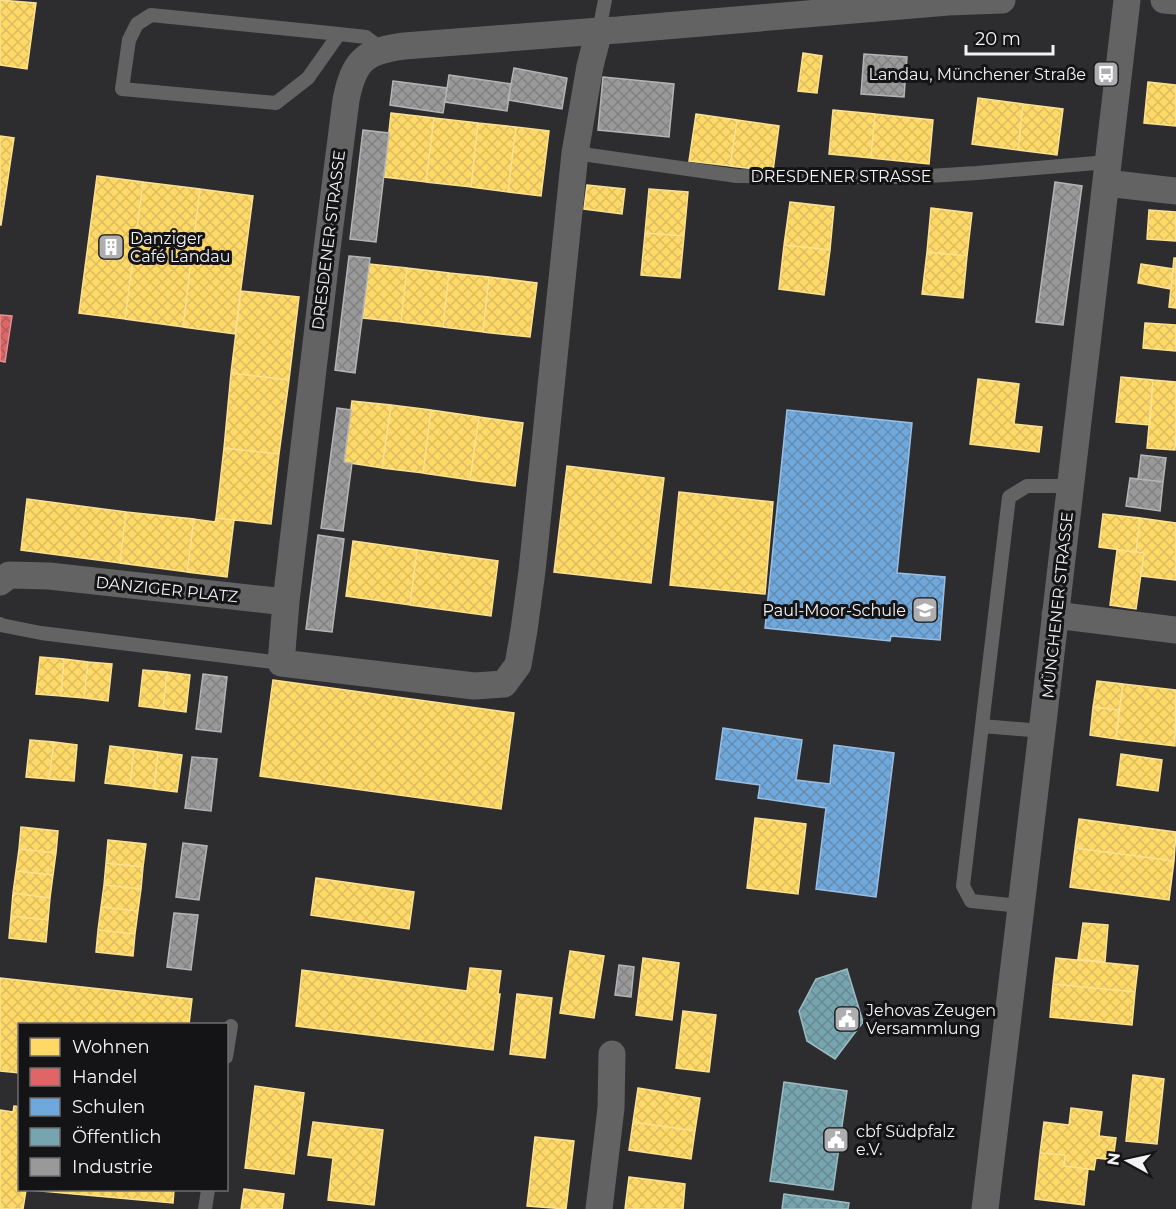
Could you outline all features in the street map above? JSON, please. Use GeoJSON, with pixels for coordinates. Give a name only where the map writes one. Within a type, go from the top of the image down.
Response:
{"type":"FeatureCollection","features":[{"type":"Feature","properties":{"kind":"street"},"geometry":{"type":"LineString","coordinates":[[382,49],[600,31],[782,8],[1002,0]]}},
{"type":"Feature","properties":{"kind":"street","name":"MÜNCHENER STRASSE"},"geometry":{"type":"LineString","coordinates":[[985,1209],[1126,0]]}},
{"type":"Feature","properties":{"kind":"street"},"geometry":{"type":"LineString","coordinates":[[1164,0],[1176,1]]}},
{"type":"Feature","properties":{"kind":"street"},"geometry":{"type":"LineString","coordinates":[[281,663],[474,686],[504,684],[518,665],[532,571],[575,153],[590,66],[600,31]]}},
{"type":"Feature","properties":{"kind":"street","name":"DRESDENER STRASSE"},"geometry":{"type":"LineString","coordinates":[[281,663],[285,602],[346,100],[354,69],[382,49]]}},
{"type":"Feature","properties":{"kind":"street"},"geometry":{"type":"LineString","coordinates":[[1107,173],[1176,191]]}},
{"type":"Feature","properties":{"kind":"street","name":"DANZIGER PLATZ"},"geometry":{"type":"LineString","coordinates":[[0,582],[9,575],[49,576],[285,602]]}},
{"type":"Feature","properties":{"kind":"street"},"geometry":{"type":"LineString","coordinates":[[1055,615],[1176,630]]}},
{"type":"Feature","properties":{"kind":"street"},"geometry":{"type":"LineString","coordinates":[[600,1209],[611,1108],[612,1054]]}},
{"type":"Feature","properties":{"kind":"lane"},"geometry":{"type":"LineString","coordinates":[[600,31],[605,0]]}},
{"type":"Feature","properties":{"kind":"lane"},"geometry":{"type":"LineString","coordinates":[[339,34],[308,78],[276,103],[122,89],[129,40],[137,24],[151,15],[339,34],[366,37],[382,49]]}},
{"type":"Feature","properties":{"kind":"lane","name":"DRESDENER STRASSE"},"geometry":{"type":"LineString","coordinates":[[575,153],[737,176],[912,177],[977,173],[1107,173]]}},
{"type":"Feature","properties":{"kind":"lane"},"geometry":{"type":"LineString","coordinates":[[1021,906],[971,901],[963,886],[1009,497],[1027,486],[1070,486]]}},
{"type":"Feature","properties":{"kind":"lane"},"geometry":{"type":"LineString","coordinates":[[0,624],[41,633],[281,663]]}},
{"type":"Feature","properties":{"kind":"lane"},"geometry":{"type":"LineString","coordinates":[[982,726],[1042,731]]}},
{"type":"Feature","properties":{"kind":"lane"},"geometry":{"type":"LineString","coordinates":[[228,1045],[231,1026]]}},
{"type":"Feature","properties":{"kind":"lane"},"geometry":{"type":"LineString","coordinates":[[205,1209],[208,1191]]}},
{"type":"Feature","properties":{"kind":"building: Wohnen"},"geometry":{"type":"Polygon","coordinates":[[[0,0],[36,3],[27,69],[0,65],[0,0]]]}},
{"type":"Feature","properties":{"kind":"building: Wohnen"},"geometry":{"type":"Polygon","coordinates":[[[803,53],[822,56],[817,93],[798,91],[803,53]]]}},
{"type":"Feature","properties":{"kind":"building: Wohnen"},"geometry":{"type":"Polygon","coordinates":[[[1148,82],[1176,85],[1176,126],[1144,123],[1148,82]]]}},
{"type":"Feature","properties":{"kind":"building: Wohnen"},"geometry":{"type":"Polygon","coordinates":[[[978,98],[1023,104],[1018,150],[972,144],[978,98]]]}},
{"type":"Feature","properties":{"kind":"building: Wohnen"},"geometry":{"type":"Polygon","coordinates":[[[1023,104],[1063,109],[1057,155],[1018,150],[1023,104]]]}},
{"type":"Feature","properties":{"kind":"building: Wohnen"},"geometry":{"type":"Polygon","coordinates":[[[833,110],[875,114],[871,158],[829,154],[833,110]]]}},
{"type":"Feature","properties":{"kind":"building: Wohnen"},"geometry":{"type":"Polygon","coordinates":[[[391,113],[434,118],[426,182],[384,177],[391,113]]]}},
{"type":"Feature","properties":{"kind":"building: Wohnen"},"geometry":{"type":"Polygon","coordinates":[[[696,114],[737,120],[730,166],[689,161],[696,114]]]}},
{"type":"Feature","properties":{"kind":"building: Wohnen"},"geometry":{"type":"Polygon","coordinates":[[[875,114],[933,120],[929,164],[871,158],[875,114]]]}},
{"type":"Feature","properties":{"kind":"building: Wohnen"},"geometry":{"type":"Polygon","coordinates":[[[434,118],[478,123],[471,187],[426,182],[434,118]]]}},
{"type":"Feature","properties":{"kind":"building: Wohnen"},"geometry":{"type":"Polygon","coordinates":[[[737,120],[779,126],[773,171],[730,166],[737,120]]]}},
{"type":"Feature","properties":{"kind":"building: Wohnen"},"geometry":{"type":"Polygon","coordinates":[[[478,123],[516,127],[508,192],[471,187],[478,123]]]}},
{"type":"Feature","properties":{"kind":"building: Wohnen"},"geometry":{"type":"Polygon","coordinates":[[[516,127],[549,131],[541,196],[508,192],[516,127]]]}},
{"type":"Feature","properties":{"kind":"building: Wohnen"},"geometry":{"type":"Polygon","coordinates":[[[0,136],[14,138],[1,225],[0,225],[0,136]]]}},
{"type":"Feature","properties":{"kind":"building: Wohnen","name":"Danziger Café Landau"},"geometry":{"type":"Polygon","coordinates":[[[97,176],[143,182],[125,319],[79,313],[97,176]]]}},
{"type":"Feature","properties":{"kind":"building: Wohnen"},"geometry":{"type":"Polygon","coordinates":[[[143,182],[200,189],[183,327],[125,319],[143,182]]]}},
{"type":"Feature","properties":{"kind":"building: Wohnen"},"geometry":{"type":"Polygon","coordinates":[[[587,185],[625,189],[622,214],[584,209],[587,185]]]}},
{"type":"Feature","properties":{"kind":"building: Wohnen"},"geometry":{"type":"Polygon","coordinates":[[[200,189],[253,196],[235,334],[183,327],[200,189]]]}},
{"type":"Feature","properties":{"kind":"building: Wohnen"},"geometry":{"type":"Polygon","coordinates":[[[649,189],[688,192],[684,236],[645,233],[649,189]]]}},
{"type":"Feature","properties":{"kind":"building: Wohnen"},"geometry":{"type":"Polygon","coordinates":[[[790,202],[834,207],[830,250],[784,245],[790,202]]]}},
{"type":"Feature","properties":{"kind":"building: Wohnen"},"geometry":{"type":"Polygon","coordinates":[[[931,208],[972,213],[967,256],[927,252],[931,208]]]}},
{"type":"Feature","properties":{"kind":"building: Wohnen"},"geometry":{"type":"Polygon","coordinates":[[[1149,210],[1176,212],[1176,241],[1147,239],[1149,210]]]}},
{"type":"Feature","properties":{"kind":"building: Wohnen"},"geometry":{"type":"Polygon","coordinates":[[[645,233],[684,236],[680,278],[641,275],[645,233]]]}},
{"type":"Feature","properties":{"kind":"building: Wohnen"},"geometry":{"type":"Polygon","coordinates":[[[784,245],[830,250],[824,295],[779,289],[784,245]]]}},
{"type":"Feature","properties":{"kind":"building: Wohnen"},"geometry":{"type":"Polygon","coordinates":[[[927,252],[967,256],[963,298],[922,294],[927,252]]]}},
{"type":"Feature","properties":{"kind":"building: Wohnen"},"geometry":{"type":"Polygon","coordinates":[[[1174,258],[1176,258],[1176,308],[1169,307],[1174,258]]]}},
{"type":"Feature","properties":{"kind":"building: Wohnen"},"geometry":{"type":"Polygon","coordinates":[[[369,264],[407,268],[401,322],[363,318],[369,264]]]}},
{"type":"Feature","properties":{"kind":"building: Wohnen"},"geometry":{"type":"Polygon","coordinates":[[[1141,264],[1173,269],[1171,289],[1138,283],[1141,264]]]}},
{"type":"Feature","properties":{"kind":"building: Wohnen"},"geometry":{"type":"Polygon","coordinates":[[[407,268],[449,273],[443,327],[401,322],[407,268]]]}},
{"type":"Feature","properties":{"kind":"building: Wohnen"},"geometry":{"type":"Polygon","coordinates":[[[449,273],[489,277],[483,332],[443,327],[449,273]]]}},
{"type":"Feature","properties":{"kind":"building: Wohnen"},"geometry":{"type":"Polygon","coordinates":[[[489,277],[537,283],[530,337],[483,332],[489,277]]]}},
{"type":"Feature","properties":{"kind":"building: Wohnen"},"geometry":{"type":"Polygon","coordinates":[[[241,291],[299,297],[289,380],[231,373],[241,291]]]}},
{"type":"Feature","properties":{"kind":"building: Wohnen"},"geometry":{"type":"Polygon","coordinates":[[[1145,323],[1176,325],[1176,351],[1143,348],[1145,323]]]}},
{"type":"Feature","properties":{"kind":"building: Wohnen"},"geometry":{"type":"Polygon","coordinates":[[[231,373],[289,380],[279,454],[224,448],[231,373]]]}},
{"type":"Feature","properties":{"kind":"building: Wohnen"},"geometry":{"type":"Polygon","coordinates":[[[1121,377],[1153,380],[1150,425],[1116,422],[1121,377]]]}},
{"type":"Feature","properties":{"kind":"building: Wohnen"},"geometry":{"type":"Polygon","coordinates":[[[978,379],[1019,384],[1014,424],[1042,427],[1039,452],[970,444],[978,379]]]}},
{"type":"Feature","properties":{"kind":"building: Wohnen"},"geometry":{"type":"Polygon","coordinates":[[[1153,380],[1176,382],[1175,450],[1147,448],[1153,380]]]}},
{"type":"Feature","properties":{"kind":"building: Wohnen"},"geometry":{"type":"Polygon","coordinates":[[[352,401],[391,405],[382,468],[344,462],[352,401]]]}},
{"type":"Feature","properties":{"kind":"building: Wohnen"},"geometry":{"type":"Polygon","coordinates":[[[391,405],[431,410],[423,473],[382,468],[391,405]]]}},
{"type":"Feature","properties":{"kind":"building: Wohnen"},"geometry":{"type":"Polygon","coordinates":[[[431,410],[479,417],[470,480],[423,473],[431,410]]]}},
{"type":"Feature","properties":{"kind":"building: Wohnen"},"geometry":{"type":"Polygon","coordinates":[[[479,417],[523,423],[515,486],[470,480],[479,417]]]}},
{"type":"Feature","properties":{"kind":"building: Wohnen"},"geometry":{"type":"Polygon","coordinates":[[[224,448],[279,454],[271,524],[216,518],[224,448]]]}},
{"type":"Feature","properties":{"kind":"building: Wohnen"},"geometry":{"type":"Polygon","coordinates":[[[567,466],[664,478],[651,583],[554,572],[567,466]]]}},
{"type":"Feature","properties":{"kind":"building: Wohnen"},"geometry":{"type":"Polygon","coordinates":[[[679,492],[773,502],[765,594],[670,585],[679,492]]]}},
{"type":"Feature","properties":{"kind":"building: Wohnen"},"geometry":{"type":"Polygon","coordinates":[[[27,499],[126,512],[120,563],[21,550],[27,499]]]}},
{"type":"Feature","properties":{"kind":"building: Wohnen"},"geometry":{"type":"Polygon","coordinates":[[[126,512],[194,519],[187,572],[120,563],[126,512]]]}},
{"type":"Feature","properties":{"kind":"building: Wohnen"},"geometry":{"type":"Polygon","coordinates":[[[1103,514],[1140,518],[1136,552],[1099,547],[1103,514]]]}},
{"type":"Feature","properties":{"kind":"building: Wohnen"},"geometry":{"type":"Polygon","coordinates":[[[216,518],[234,520],[227,577],[187,572],[194,519],[215,522],[216,518]]]}},
{"type":"Feature","properties":{"kind":"building: Wohnen"},"geometry":{"type":"Polygon","coordinates":[[[1140,518],[1176,523],[1176,580],[1141,576],[1144,553],[1136,552],[1140,518]]]}},
{"type":"Feature","properties":{"kind":"building: Wohnen"},"geometry":{"type":"Polygon","coordinates":[[[353,541],[417,550],[410,605],[346,596],[353,541]]]}},
{"type":"Feature","properties":{"kind":"building: Wohnen"},"geometry":{"type":"Polygon","coordinates":[[[417,550],[498,561],[491,616],[410,605],[417,550]]]}},
{"type":"Feature","properties":{"kind":"building: Wohnen"},"geometry":{"type":"Polygon","coordinates":[[[1117,550],[1144,553],[1136,609],[1110,605],[1117,550]]]}},
{"type":"Feature","properties":{"kind":"building: Wohnen"},"geometry":{"type":"Polygon","coordinates":[[[40,657],[64,659],[61,696],[36,694],[40,657]]]}},
{"type":"Feature","properties":{"kind":"building: Wohnen"},"geometry":{"type":"Polygon","coordinates":[[[64,659],[88,662],[84,698],[61,696],[64,659]]]}},
{"type":"Feature","properties":{"kind":"building: Wohnen"},"geometry":{"type":"Polygon","coordinates":[[[88,662],[112,664],[108,701],[84,698],[88,662]]]}},
{"type":"Feature","properties":{"kind":"building: Wohnen"},"geometry":{"type":"Polygon","coordinates":[[[143,670],[167,672],[163,709],[139,706],[143,670]]]}},
{"type":"Feature","properties":{"kind":"building: Wohnen"},"geometry":{"type":"Polygon","coordinates":[[[167,672],[190,675],[186,712],[163,709],[167,672]]]}},
{"type":"Feature","properties":{"kind":"building: Wohnen"},"geometry":{"type":"Polygon","coordinates":[[[273,680],[514,713],[501,809],[260,776],[273,680]]]}},
{"type":"Feature","properties":{"kind":"building: Wohnen"},"geometry":{"type":"Polygon","coordinates":[[[1097,681],[1123,684],[1119,710],[1093,707],[1097,681]]]}},
{"type":"Feature","properties":{"kind":"building: Wohnen"},"geometry":{"type":"Polygon","coordinates":[[[1123,684],[1176,690],[1175,746],[1116,739],[1123,684]]]}},
{"type":"Feature","properties":{"kind":"building: Wohnen"},"geometry":{"type":"Polygon","coordinates":[[[1093,707],[1119,710],[1116,739],[1090,735],[1093,707]]]}},
{"type":"Feature","properties":{"kind":"building: Wohnen"},"geometry":{"type":"Polygon","coordinates":[[[30,740],[54,742],[49,779],[26,777],[30,740]]]}},
{"type":"Feature","properties":{"kind":"building: Wohnen"},"geometry":{"type":"Polygon","coordinates":[[[54,742],[77,745],[74,781],[49,779],[54,742]]]}},
{"type":"Feature","properties":{"kind":"building: Wohnen"},"geometry":{"type":"Polygon","coordinates":[[[110,746],[134,749],[130,786],[105,783],[110,746]]]}},
{"type":"Feature","properties":{"kind":"building: Wohnen"},"geometry":{"type":"Polygon","coordinates":[[[134,749],[158,752],[154,789],[130,786],[134,749]]]}},
{"type":"Feature","properties":{"kind":"building: Wohnen"},"geometry":{"type":"Polygon","coordinates":[[[158,752],[182,755],[177,792],[154,789],[158,752]]]}},
{"type":"Feature","properties":{"kind":"building: Wohnen"},"geometry":{"type":"Polygon","coordinates":[[[1121,754],[1162,760],[1158,791],[1117,785],[1121,754]]]}},
{"type":"Feature","properties":{"kind":"building: Wohnen"},"geometry":{"type":"Polygon","coordinates":[[[755,818],[806,824],[798,894],[747,888],[755,818]]]}},
{"type":"Feature","properties":{"kind":"building: Wohnen"},"geometry":{"type":"Polygon","coordinates":[[[1079,819],[1176,832],[1174,861],[1075,848],[1079,819]]]}},
{"type":"Feature","properties":{"kind":"building: Wohnen"},"geometry":{"type":"Polygon","coordinates":[[[21,827],[58,831],[56,853],[19,849],[21,827]]]}},
{"type":"Feature","properties":{"kind":"building: Wohnen"},"geometry":{"type":"Polygon","coordinates":[[[108,840],[146,844],[143,867],[106,863],[108,840]]]}},
{"type":"Feature","properties":{"kind":"building: Wohnen"},"geometry":{"type":"Polygon","coordinates":[[[1075,848],[1174,861],[1169,900],[1070,887],[1075,848]]]}},
{"type":"Feature","properties":{"kind":"building: Wohnen"},"geometry":{"type":"Polygon","coordinates":[[[19,849],[56,853],[53,875],[16,871],[19,849]]]}},
{"type":"Feature","properties":{"kind":"building: Wohnen"},"geometry":{"type":"Polygon","coordinates":[[[106,863],[143,867],[141,889],[104,885],[106,863]]]}},
{"type":"Feature","properties":{"kind":"building: Wohnen"},"geometry":{"type":"Polygon","coordinates":[[[16,871],[53,875],[50,898],[13,893],[16,871]]]}},
{"type":"Feature","properties":{"kind":"building: Wohnen"},"geometry":{"type":"Polygon","coordinates":[[[316,878],[414,892],[409,929],[311,915],[316,878]]]}},
{"type":"Feature","properties":{"kind":"building: Wohnen"},"geometry":{"type":"Polygon","coordinates":[[[104,885],[141,889],[138,911],[101,907],[104,885]]]}},
{"type":"Feature","properties":{"kind":"building: Wohnen"},"geometry":{"type":"Polygon","coordinates":[[[13,893],[50,898],[48,920],[11,916],[13,893]]]}},
{"type":"Feature","properties":{"kind":"building: Wohnen"},"geometry":{"type":"Polygon","coordinates":[[[101,907],[138,911],[135,934],[98,930],[101,907]]]}},
{"type":"Feature","properties":{"kind":"building: Wohnen"},"geometry":{"type":"Polygon","coordinates":[[[11,916],[48,920],[46,942],[9,938],[11,916]]]}},
{"type":"Feature","properties":{"kind":"building: Wohnen"},"geometry":{"type":"Polygon","coordinates":[[[1083,923],[1108,925],[1105,962],[1078,959],[1083,923]]]}},
{"type":"Feature","properties":{"kind":"building: Wohnen"},"geometry":{"type":"Polygon","coordinates":[[[98,930],[135,934],[133,956],[96,952],[98,930]]]}},
{"type":"Feature","properties":{"kind":"building: Wohnen"},"geometry":{"type":"Polygon","coordinates":[[[570,951],[604,956],[594,1018],[560,1013],[570,951]]]}},
{"type":"Feature","properties":{"kind":"building: Wohnen"},"geometry":{"type":"Polygon","coordinates":[[[643,958],[679,963],[672,1020],[636,1015],[643,958]]]}},
{"type":"Feature","properties":{"kind":"building: Wohnen"},"geometry":{"type":"Polygon","coordinates":[[[1056,958],[1138,966],[1135,992],[1053,984],[1056,958]]]}},
{"type":"Feature","properties":{"kind":"building: Wohnen"},"geometry":{"type":"Polygon","coordinates":[[[470,968],[501,971],[493,1050],[296,1026],[302,970],[467,991],[470,968]]]}},
{"type":"Feature","properties":{"kind":"building: Wohnen"},"geometry":{"type":"Polygon","coordinates":[[[0,978],[192,999],[189,1023],[18,1023],[18,1073],[0,1071],[0,978]]]}},
{"type":"Feature","properties":{"kind":"building: Wohnen"},"geometry":{"type":"Polygon","coordinates":[[[1053,984],[1135,992],[1132,1025],[1050,1017],[1053,984]]]}},
{"type":"Feature","properties":{"kind":"building: Wohnen"},"geometry":{"type":"Polygon","coordinates":[[[517,994],[552,998],[545,1058],[510,1054],[517,994]]]}},
{"type":"Feature","properties":{"kind":"building: Wohnen"},"geometry":{"type":"Polygon","coordinates":[[[683,1011],[716,1015],[709,1072],[676,1068],[683,1011]]]}},
{"type":"Feature","properties":{"kind":"building: Wohnen"},"geometry":{"type":"Polygon","coordinates":[[[1133,1075],[1164,1079],[1157,1144],[1126,1141],[1133,1075]]]}},
{"type":"Feature","properties":{"kind":"building: Wohnen"},"geometry":{"type":"Polygon","coordinates":[[[255,1086],[304,1093],[294,1174],[245,1168],[255,1086]]]}},
{"type":"Feature","properties":{"kind":"building: Wohnen"},"geometry":{"type":"Polygon","coordinates":[[[638,1088],[700,1098],[695,1131],[633,1122],[638,1088]]]}},
{"type":"Feature","properties":{"kind":"building: Wohnen"},"geometry":{"type":"Polygon","coordinates":[[[14,1106],[18,1107],[18,1191],[26,1191],[23,1209],[0,1209],[0,1110],[13,1112],[14,1106]]]}},
{"type":"Feature","properties":{"kind":"building: Wohnen"},"geometry":{"type":"Polygon","coordinates":[[[1071,1108],[1102,1112],[1099,1136],[1116,1138],[1113,1160],[1096,1158],[1094,1170],[1064,1166],[1065,1155],[1040,1153],[1044,1122],[1069,1125],[1071,1108]]]}},
{"type":"Feature","properties":{"kind":"building: Wohnen"},"geometry":{"type":"Polygon","coordinates":[[[313,1122],[383,1130],[374,1205],[328,1200],[333,1158],[308,1155],[313,1122]]]}},
{"type":"Feature","properties":{"kind":"building: Wohnen"},"geometry":{"type":"Polygon","coordinates":[[[633,1122],[695,1131],[691,1159],[629,1150],[633,1122]]]}},
{"type":"Feature","properties":{"kind":"building: Wohnen"},"geometry":{"type":"Polygon","coordinates":[[[535,1137],[574,1141],[566,1209],[527,1206],[535,1137]]]}},
{"type":"Feature","properties":{"kind":"building: Wohnen"},"geometry":{"type":"Polygon","coordinates":[[[1040,1153],[1065,1155],[1064,1166],[1088,1169],[1084,1205],[1035,1199],[1040,1153]]]}},
{"type":"Feature","properties":{"kind":"building: Wohnen"},"geometry":{"type":"Polygon","coordinates":[[[629,1177],[685,1184],[683,1209],[625,1209],[629,1177]]]}},
{"type":"Feature","properties":{"kind":"building: Wohnen"},"geometry":{"type":"Polygon","coordinates":[[[244,1189],[284,1194],[282,1209],[241,1209],[244,1189]]]}},
{"type":"Feature","properties":{"kind":"building: Wohnen"},"geometry":{"type":"Polygon","coordinates":[[[41,1191],[174,1191],[173,1203],[41,1191]]]}},
{"type":"Feature","properties":{"kind":"building: Handel"},"geometry":{"type":"Polygon","coordinates":[[[0,315],[12,316],[5,362],[0,361],[0,315]]]}},
{"type":"Feature","properties":{"kind":"building: Schulen"},"geometry":{"type":"Polygon","coordinates":[[[787,410],[912,423],[897,573],[945,577],[940,640],[891,636],[890,641],[765,628],[787,410]]]}},
{"type":"Feature","properties":{"kind":"building: Schulen"},"geometry":{"type":"Polygon","coordinates":[[[723,728],[802,740],[796,780],[830,784],[834,745],[894,753],[876,897],[816,889],[826,808],[758,798],[760,785],[716,779],[723,728]]]}},
{"type":"Feature","properties":{"kind":"building: Öffentlich"},"geometry":{"type":"Polygon","coordinates":[[[847,969],[863,1022],[835,1059],[807,1041],[799,1011],[816,979],[847,969]]]}},
{"type":"Feature","properties":{"kind":"building: Öffentlich"},"geometry":{"type":"Polygon","coordinates":[[[784,1082],[847,1091],[833,1190],[770,1181],[784,1082]]]}},
{"type":"Feature","properties":{"kind":"building: Öffentlich"},"geometry":{"type":"Polygon","coordinates":[[[784,1194],[849,1203],[848,1209],[782,1209],[784,1194]]]}},
{"type":"Feature","properties":{"kind":"building: Industrie"},"geometry":{"type":"Polygon","coordinates":[[[864,54],[907,57],[904,97],[861,94],[864,54]]]}},
{"type":"Feature","properties":{"kind":"building: Industrie"},"geometry":{"type":"Polygon","coordinates":[[[514,68],[567,78],[562,109],[508,100],[514,68]]]}},
{"type":"Feature","properties":{"kind":"building: Industrie"},"geometry":{"type":"Polygon","coordinates":[[[449,75],[511,84],[507,111],[445,102],[449,75]]]}},
{"type":"Feature","properties":{"kind":"building: Industrie"},"geometry":{"type":"Polygon","coordinates":[[[603,77],[674,84],[669,137],[598,130],[603,77]]]}},
{"type":"Feature","properties":{"kind":"building: Industrie"},"geometry":{"type":"Polygon","coordinates":[[[393,81],[447,88],[443,113],[390,105],[393,81]]]}},
{"type":"Feature","properties":{"kind":"building: Industrie"},"geometry":{"type":"Polygon","coordinates":[[[363,130],[389,133],[376,242],[350,239],[363,130]]]}},
{"type":"Feature","properties":{"kind":"building: Industrie"},"geometry":{"type":"Polygon","coordinates":[[[1055,182],[1082,186],[1063,325],[1036,322],[1055,182]]]}},
{"type":"Feature","properties":{"kind":"building: Industrie"},"geometry":{"type":"Polygon","coordinates":[[[349,256],[370,258],[355,373],[335,370],[349,256]]]}},
{"type":"Feature","properties":{"kind":"building: Industrie"},"geometry":{"type":"Polygon","coordinates":[[[337,408],[351,410],[344,462],[352,463],[343,531],[321,528],[337,408]]]}},
{"type":"Feature","properties":{"kind":"building: Industrie"},"geometry":{"type":"Polygon","coordinates":[[[1141,455],[1166,458],[1163,482],[1138,479],[1141,455]]]}},
{"type":"Feature","properties":{"kind":"building: Industrie"},"geometry":{"type":"Polygon","coordinates":[[[1130,478],[1163,482],[1160,511],[1126,506],[1130,478]]]}},
{"type":"Feature","properties":{"kind":"building: Industrie"},"geometry":{"type":"Polygon","coordinates":[[[318,535],[344,539],[332,632],[306,629],[318,535]]]}},
{"type":"Feature","properties":{"kind":"building: Industrie"},"geometry":{"type":"Polygon","coordinates":[[[203,674],[227,677],[221,732],[196,729],[203,674]]]}},
{"type":"Feature","properties":{"kind":"building: Industrie"},"geometry":{"type":"Polygon","coordinates":[[[192,757],[217,759],[211,811],[185,808],[192,757]]]}},
{"type":"Feature","properties":{"kind":"building: Industrie"},"geometry":{"type":"Polygon","coordinates":[[[183,843],[207,846],[199,900],[176,897],[183,843]]]}},
{"type":"Feature","properties":{"kind":"building: Industrie"},"geometry":{"type":"Polygon","coordinates":[[[174,913],[198,915],[191,970],[167,967],[174,913]]]}},
{"type":"Feature","properties":{"kind":"building: Industrie"},"geometry":{"type":"Polygon","coordinates":[[[619,965],[634,967],[631,997],[615,995],[619,965]]]}},
{"type":"Feature","properties":{"kind":"place","name":"Landau, Münchener Straße"},"geometry":{"type":"Point","coordinates":[1106,74]}},
{"type":"Feature","properties":{"kind":"place","name":"Danziger Café Landau"},"geometry":{"type":"Point","coordinates":[111,247]}},
{"type":"Feature","properties":{"kind":"place","name":"Paul-Moor-Schule"},"geometry":{"type":"Point","coordinates":[925,610]}},
{"type":"Feature","properties":{"kind":"place","name":"Jehovas Zeugen Versammlung"},"geometry":{"type":"Point","coordinates":[847,1019]}},
{"type":"Feature","properties":{"kind":"place","name":"cbf Südpfalz e.V."},"geometry":{"type":"Point","coordinates":[836,1140]}}]}
